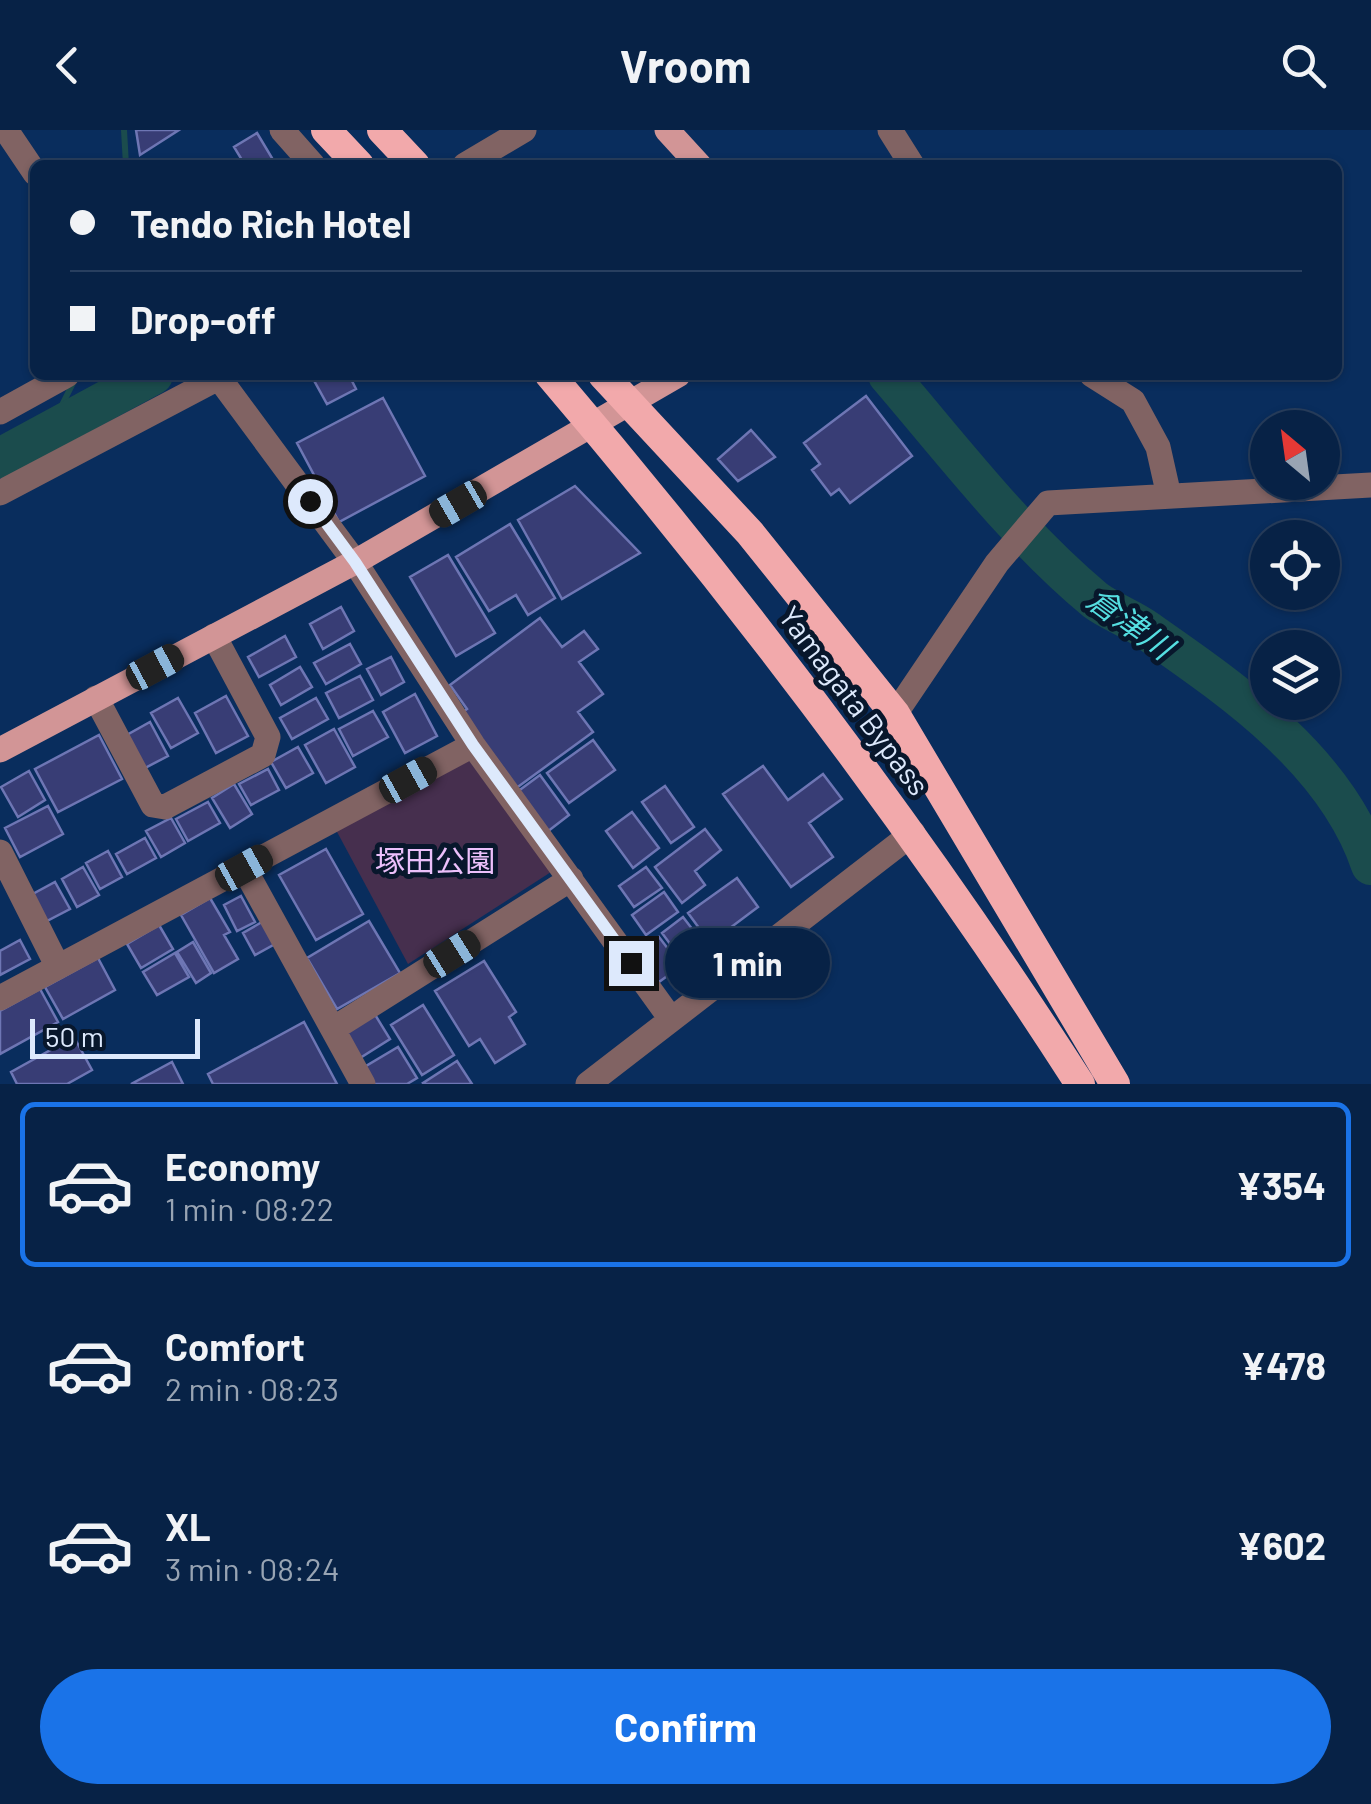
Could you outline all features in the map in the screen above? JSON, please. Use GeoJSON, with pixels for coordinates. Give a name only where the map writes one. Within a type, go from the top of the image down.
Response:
{"type":"FeatureCollection","features":[{"type":"Feature","properties":{"kind":"highway"},"geometry":{"type":"LineString","coordinates":[[326,130],[355,160]]}},
{"type":"Feature","properties":{"kind":"highway"},"geometry":{"type":"LineString","coordinates":[[382,130],[410,160]]}},
{"type":"Feature","properties":{"kind":"highway","name":"Yamagata Bypass"},"geometry":{"type":"LineString","coordinates":[[554,380],[816,702],[912,833],[1080,1084]]}},
{"type":"Feature","properties":{"kind":"highway","name":"Yamagata Bypass"},"geometry":{"type":"LineString","coordinates":[[608,380],[750,532],[896,714],[1115,1084]]}},
{"type":"Feature","properties":{"kind":"main road"},"geometry":{"type":"LineString","coordinates":[[667,130],[694,160]]}},
{"type":"Feature","properties":{"kind":"main road"},"geometry":{"type":"LineString","coordinates":[[0,750],[355,562],[595,427],[670,380]]}},
{"type":"Feature","properties":{"kind":"street"},"geometry":{"type":"LineString","coordinates":[[6,130],[30,165]]}},
{"type":"Feature","properties":{"kind":"street"},"geometry":{"type":"LineString","coordinates":[[282,130],[309,160]]}},
{"type":"Feature","properties":{"kind":"street"},"geometry":{"type":"LineString","coordinates":[[474,160],[524,130]]}},
{"type":"Feature","properties":{"kind":"street"},"geometry":{"type":"LineString","coordinates":[[890,130],[909,160]]}},
{"type":"Feature","properties":{"kind":"street"},"geometry":{"type":"LineString","coordinates":[[1,408],[57,380]]}},
{"type":"Feature","properties":{"kind":"street"},"geometry":{"type":"LineString","coordinates":[[0,494],[214,380]]}},
{"type":"Feature","properties":{"kind":"street"},"geometry":{"type":"LineString","coordinates":[[225,380],[355,562],[473,745],[671,1019]]}},
{"type":"Feature","properties":{"kind":"street"},"geometry":{"type":"LineString","coordinates":[[1100,380],[1133,401],[1158,448],[1169,496]]}},
{"type":"Feature","properties":{"kind":"street"},"geometry":{"type":"LineString","coordinates":[[896,714],[997,563],[1048,503],[1371,485]]}},
{"type":"Feature","properties":{"kind":"street"},"geometry":{"type":"LineString","coordinates":[[96,698],[153,804],[165,806],[263,755],[268,737],[214,636]]}},
{"type":"Feature","properties":{"kind":"street"},"geometry":{"type":"LineString","coordinates":[[0,998],[473,745]]}},
{"type":"Feature","properties":{"kind":"street"},"geometry":{"type":"LineString","coordinates":[[588,1084],[912,833]]}},
{"type":"Feature","properties":{"kind":"street"},"geometry":{"type":"LineString","coordinates":[[0,852],[58,967]]}},
{"type":"Feature","properties":{"kind":"street"},"geometry":{"type":"LineString","coordinates":[[244,868],[364,1084]]}},
{"type":"Feature","properties":{"kind":"street"},"geometry":{"type":"LineString","coordinates":[[334,1029],[571,879]]}},
{"type":"Feature","properties":{"kind":"green space","name":"塚田公園"},"geometry":{"type":"Polygon","coordinates":[[[468,759],[551,872],[408,964],[336,830],[468,759]]]}},
{"type":"Feature","properties":{"kind":"building"},"geometry":{"type":"Polygon","coordinates":[[[136,130],[179,130],[140,155],[136,130]]]}},
{"type":"Feature","properties":{"kind":"building"},"geometry":{"type":"Polygon","coordinates":[[[257,133],[273,160],[242,160],[234,147],[257,133]]]}},
{"type":"Feature","properties":{"kind":"building"},"geometry":{"type":"Polygon","coordinates":[[[314,380],[352,380],[356,389],[327,404],[314,380]]]}},
{"type":"Feature","properties":{"kind":"building"},"geometry":{"type":"Polygon","coordinates":[[[866,396],[912,456],[850,503],[839,489],[831,495],[812,470],[820,464],[804,443],[866,396]]]}},
{"type":"Feature","properties":{"kind":"building"},"geometry":{"type":"Polygon","coordinates":[[[383,398],[425,476],[339,522],[297,443],[383,398]]]}},
{"type":"Feature","properties":{"kind":"building"},"geometry":{"type":"Polygon","coordinates":[[[751,430],[775,457],[738,481],[718,459],[751,430]]]}},
{"type":"Feature","properties":{"kind":"building"},"geometry":{"type":"Polygon","coordinates":[[[575,486],[640,553],[562,599],[518,520],[575,486]]]}},
{"type":"Feature","properties":{"kind":"building"},"geometry":{"type":"Polygon","coordinates":[[[510,524],[555,598],[528,615],[516,595],[489,611],[456,557],[510,524]]]}},
{"type":"Feature","properties":{"kind":"building"},"geometry":{"type":"Polygon","coordinates":[[[448,555],[495,633],[456,656],[410,577],[448,555]]]}},
{"type":"Feature","properties":{"kind":"building"},"geometry":{"type":"Polygon","coordinates":[[[341,607],[354,631],[323,649],[310,624],[341,607]]]}},
{"type":"Feature","properties":{"kind":"building"},"geometry":{"type":"Polygon","coordinates":[[[540,618],[562,647],[584,631],[598,649],[579,662],[603,694],[578,712],[593,732],[515,789],[460,714],[467,709],[450,685],[540,618]]]}},
{"type":"Feature","properties":{"kind":"building"},"geometry":{"type":"Polygon","coordinates":[[[285,636],[296,657],[259,677],[248,657],[285,636]]]}},
{"type":"Feature","properties":{"kind":"building"},"geometry":{"type":"Polygon","coordinates":[[[350,644],[361,664],[326,684],[314,663],[350,644]]]}},
{"type":"Feature","properties":{"kind":"building"},"geometry":{"type":"Polygon","coordinates":[[[391,657],[404,682],[381,695],[367,669],[391,657]]]}},
{"type":"Feature","properties":{"kind":"building"},"geometry":{"type":"Polygon","coordinates":[[[300,667],[312,687],[281,705],[270,685],[300,667]]]}},
{"type":"Feature","properties":{"kind":"building"},"geometry":{"type":"Polygon","coordinates":[[[360,676],[373,700],[339,718],[326,693],[360,676]]]}},
{"type":"Feature","properties":{"kind":"building"},"geometry":{"type":"Polygon","coordinates":[[[415,694],[437,736],[405,753],[383,712],[415,694]]]}},
{"type":"Feature","properties":{"kind":"building"},"geometry":{"type":"Polygon","coordinates":[[[226,696],[248,736],[216,753],[195,713],[226,696]]]}},
{"type":"Feature","properties":{"kind":"building"},"geometry":{"type":"Polygon","coordinates":[[[178,698],[198,733],[171,748],[151,713],[178,698]]]}},
{"type":"Feature","properties":{"kind":"building"},"geometry":{"type":"Polygon","coordinates":[[[316,698],[328,719],[292,739],[280,718],[316,698]]]}},
{"type":"Feature","properties":{"kind":"building"},"geometry":{"type":"Polygon","coordinates":[[[373,711],[388,737],[353,756],[339,729],[373,711]]]}},
{"type":"Feature","properties":{"kind":"building"},"geometry":{"type":"Polygon","coordinates":[[[150,722],[168,756],[143,769],[125,736],[150,722]]]}},
{"type":"Feature","properties":{"kind":"building"},"geometry":{"type":"Polygon","coordinates":[[[334,729],[355,767],[326,783],[305,745],[334,729]]]}},
{"type":"Feature","properties":{"kind":"building"},"geometry":{"type":"Polygon","coordinates":[[[99,735],[122,779],[58,812],[35,769],[99,735]]]}},
{"type":"Feature","properties":{"kind":"building"},"geometry":{"type":"Polygon","coordinates":[[[593,740],[615,770],[569,803],[547,773],[593,740]]]}},
{"type":"Feature","properties":{"kind":"building"},"geometry":{"type":"Polygon","coordinates":[[[298,747],[313,773],[286,788],[271,762],[298,747]]]}},
{"type":"Feature","properties":{"kind":"building"},"geometry":{"type":"Polygon","coordinates":[[[763,766],[788,800],[823,774],[842,799],[809,823],[833,857],[791,887],[723,794],[763,766]]]}},
{"type":"Feature","properties":{"kind":"building"},"geometry":{"type":"Polygon","coordinates":[[[268,769],[279,790],[251,805],[239,784],[268,769]]]}},
{"type":"Feature","properties":{"kind":"building"},"geometry":{"type":"Polygon","coordinates":[[[29,771],[45,800],[18,817],[1,787],[29,771]]]}},
{"type":"Feature","properties":{"kind":"building"},"geometry":{"type":"Polygon","coordinates":[[[540,775],[569,815],[547,832],[517,792],[540,775]]]}},
{"type":"Feature","properties":{"kind":"building"},"geometry":{"type":"Polygon","coordinates":[[[234,784],[252,814],[230,828],[212,798],[234,784]]]}},
{"type":"Feature","properties":{"kind":"building"},"geometry":{"type":"Polygon","coordinates":[[[665,786],[694,827],[671,843],[642,802],[665,786]]]}},
{"type":"Feature","properties":{"kind":"building"},"geometry":{"type":"Polygon","coordinates":[[[208,802],[220,823],[188,841],[176,819],[208,802]]]}},
{"type":"Feature","properties":{"kind":"building"},"geometry":{"type":"Polygon","coordinates":[[[48,806],[63,834],[20,857],[5,828],[48,806]]]}},
{"type":"Feature","properties":{"kind":"building"},"geometry":{"type":"Polygon","coordinates":[[[632,812],[659,848],[633,868],[606,831],[632,812]]]}},
{"type":"Feature","properties":{"kind":"building"},"geometry":{"type":"Polygon","coordinates":[[[171,818],[185,843],[161,857],[146,831],[171,818]]]}},
{"type":"Feature","properties":{"kind":"building"},"geometry":{"type":"Polygon","coordinates":[[[705,829],[721,850],[695,871],[705,885],[682,903],[655,867],[705,829]]]}},
{"type":"Feature","properties":{"kind":"building"},"geometry":{"type":"Polygon","coordinates":[[[145,838],[156,858],[127,874],[116,854],[145,838]]]}},
{"type":"Feature","properties":{"kind":"building"},"geometry":{"type":"Polygon","coordinates":[[[326,849],[363,914],[316,940],[279,875],[326,849]]]}},
{"type":"Feature","properties":{"kind":"building"},"geometry":{"type":"Polygon","coordinates":[[[108,851],[122,877],[100,889],[86,863],[108,851]]]}},
{"type":"Feature","properties":{"kind":"building"},"geometry":{"type":"Polygon","coordinates":[[[83,867],[99,895],[77,907],[62,879],[83,867]]]}},
{"type":"Feature","properties":{"kind":"building"},"geometry":{"type":"Polygon","coordinates":[[[646,867],[662,888],[634,907],[619,886],[646,867]]]}},
{"type":"Feature","properties":{"kind":"building"},"geometry":{"type":"Polygon","coordinates":[[[737,878],[758,907],[710,943],[688,913],[737,878]]]}},
{"type":"Feature","properties":{"kind":"building"},"geometry":{"type":"Polygon","coordinates":[[[55,882],[70,909],[43,923],[29,896],[55,882]]]}},
{"type":"Feature","properties":{"kind":"building"},"geometry":{"type":"Polygon","coordinates":[[[664,892],[678,912],[646,935],[632,915],[664,892]]]}},
{"type":"Feature","properties":{"kind":"building"},"geometry":{"type":"Polygon","coordinates":[[[241,896],[255,922],[237,931],[224,905],[241,896]]]}},
{"type":"Feature","properties":{"kind":"building"},"geometry":{"type":"Polygon","coordinates":[[[210,898],[230,932],[224,935],[238,959],[214,973],[181,915],[210,898]]]}},
{"type":"Feature","properties":{"kind":"building"},"geometry":{"type":"Polygon","coordinates":[[[683,917],[706,947],[685,964],[662,933],[683,917]]]}},
{"type":"Feature","properties":{"kind":"building"},"geometry":{"type":"Polygon","coordinates":[[[369,921],[400,973],[337,1009],[307,958],[369,921]]]}},
{"type":"Feature","properties":{"kind":"building"},"geometry":{"type":"Polygon","coordinates":[[[262,922],[275,944],[255,955],[243,933],[262,922]]]}},
{"type":"Feature","properties":{"kind":"building"},"geometry":{"type":"Polygon","coordinates":[[[159,925],[173,949],[141,968],[127,944],[159,925]]]}},
{"type":"Feature","properties":{"kind":"building"},"geometry":{"type":"Polygon","coordinates":[[[659,937],[681,966],[659,982],[637,953],[659,937]]]}},
{"type":"Feature","properties":{"kind":"building"},"geometry":{"type":"Polygon","coordinates":[[[20,940],[30,959],[0,975],[0,951],[20,940]]]}},
{"type":"Feature","properties":{"kind":"building"},"geometry":{"type":"Polygon","coordinates":[[[193,942],[211,973],[196,983],[177,952],[193,942]]]}},
{"type":"Feature","properties":{"kind":"building"},"geometry":{"type":"Polygon","coordinates":[[[175,953],[189,977],[157,995],[143,972],[175,953]]]}},
{"type":"Feature","properties":{"kind":"building"},"geometry":{"type":"Polygon","coordinates":[[[98,958],[115,990],[63,1019],[45,987],[98,958]]]}},
{"type":"Feature","properties":{"kind":"building"},"geometry":{"type":"Polygon","coordinates":[[[484,961],[516,1012],[509,1017],[525,1044],[495,1063],[480,1039],[469,1046],[435,991],[484,961]]]}},
{"type":"Feature","properties":{"kind":"building"},"geometry":{"type":"Polygon","coordinates":[[[40,989],[58,1022],[0,1054],[0,1011],[40,989]]]}},
{"type":"Feature","properties":{"kind":"building"},"geometry":{"type":"Polygon","coordinates":[[[423,1005],[454,1055],[422,1075],[391,1025],[423,1005]]]}},
{"type":"Feature","properties":{"kind":"building"},"geometry":{"type":"Polygon","coordinates":[[[374,1013],[390,1039],[360,1058],[344,1032],[374,1013]]]}},
{"type":"Feature","properties":{"kind":"building"},"geometry":{"type":"Polygon","coordinates":[[[304,1022],[337,1084],[213,1084],[208,1074],[304,1022]]]}},
{"type":"Feature","properties":{"kind":"building"},"geometry":{"type":"Polygon","coordinates":[[[74,1037],[92,1070],[67,1084],[17,1084],[11,1072],[74,1037]]]}},
{"type":"Feature","properties":{"kind":"building"},"geometry":{"type":"Polygon","coordinates":[[[398,1047],[417,1078],[407,1084],[370,1084],[361,1069],[398,1047]]]}},
{"type":"Feature","properties":{"kind":"building"},"geometry":{"type":"Polygon","coordinates":[[[457,1061],[472,1084],[423,1083],[457,1061]]]}},
{"type":"Feature","properties":{"kind":"building"},"geometry":{"type":"Polygon","coordinates":[[[172,1062],[183,1084],[131,1084],[172,1062]]]}},
{"type":"Feature","properties":{"kind":"waterway"},"geometry":{"type":"LineString","coordinates":[[124,130],[126,160]]}},
{"type":"Feature","properties":{"kind":"waterway","name":"倉津川"},"geometry":{"type":"LineString","coordinates":[[0,458],[144,380]]}},
{"type":"Feature","properties":{"kind":"waterway","name":"倉津川"},"geometry":{"type":"LineString","coordinates":[[892,380],[987,492],[1066,575],[1095,600],[1142,627],[1214,678],[1308,761],[1355,828],[1371,865]]}},
{"type":"Feature","properties":{"kind":"waterway"},"geometry":{"type":"LineString","coordinates":[[49,431],[74,381]]}},
{"type":"Feature","properties":{"kind":"route"},"geometry":{"type":"LineString","coordinates":[[310,501],[355,562],[473,745],[631,963]]}}]}
